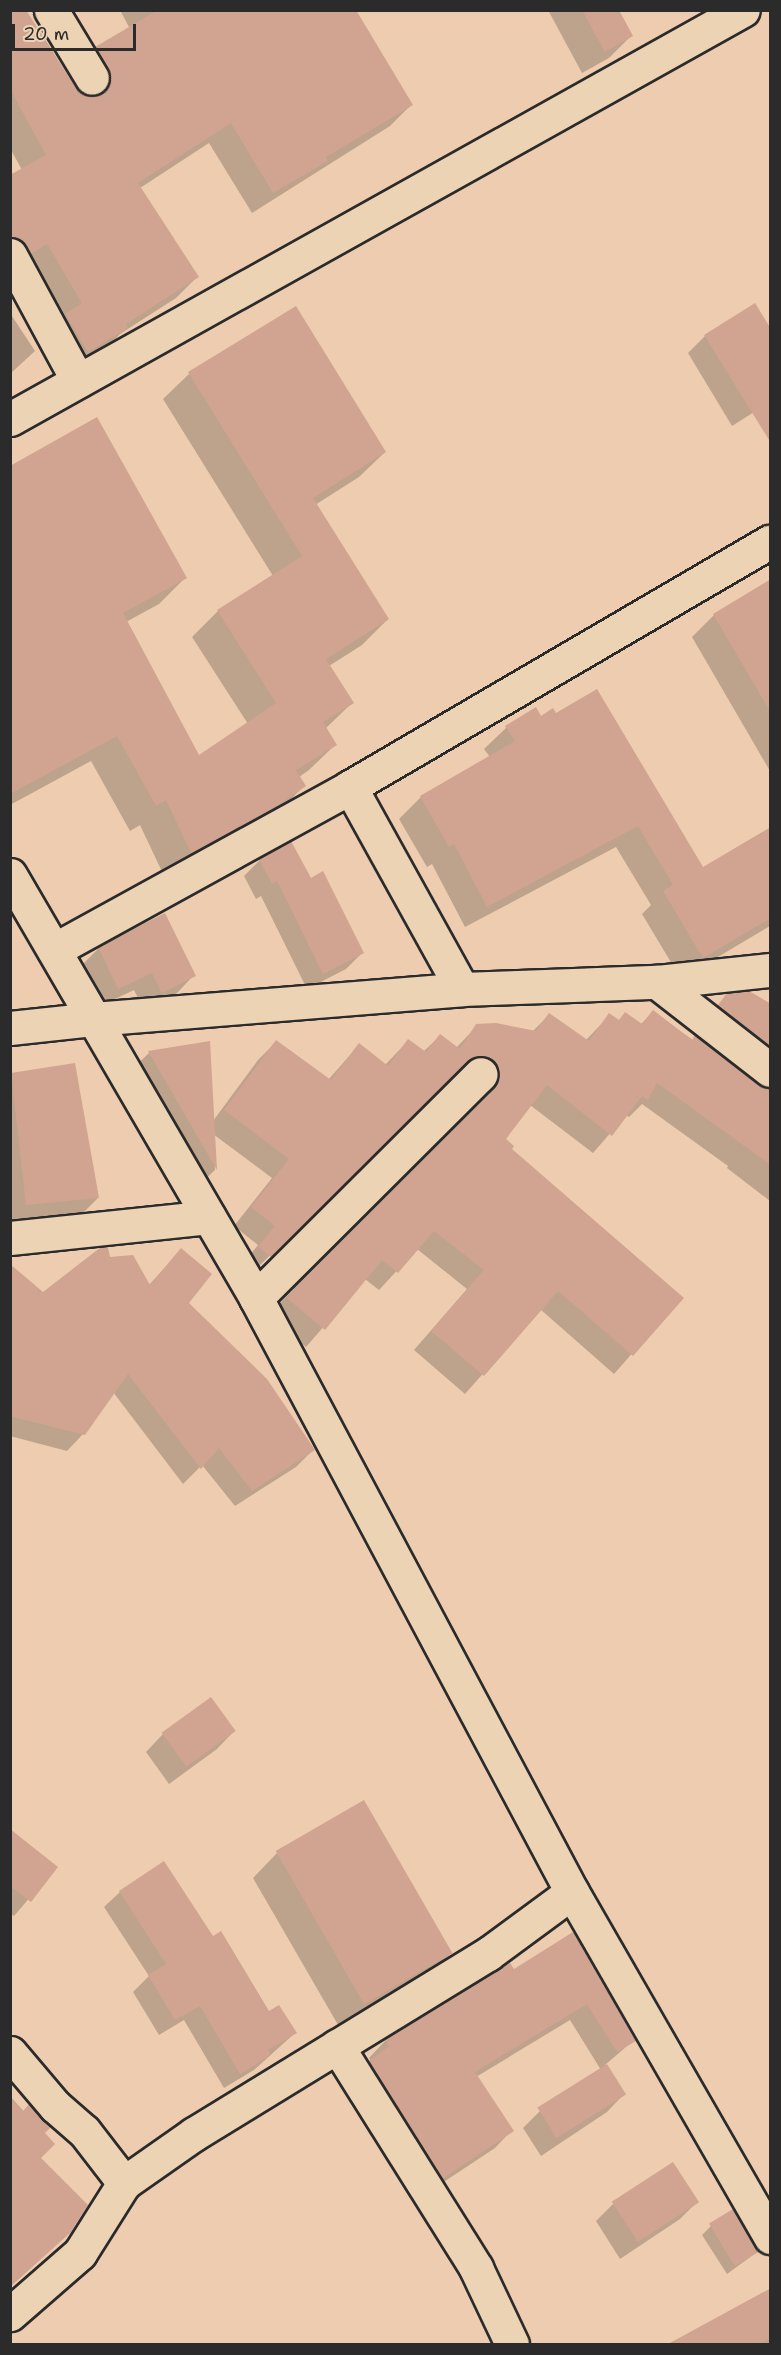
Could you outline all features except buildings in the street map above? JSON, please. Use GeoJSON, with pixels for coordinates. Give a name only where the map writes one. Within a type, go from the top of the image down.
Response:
{"type":"FeatureCollection","features":[{"type":"Feature","properties":{"kind":"street"},"geometry":{"type":"LineString","coordinates":[[51,10],[92,78]]}},
{"type":"Feature","properties":{"kind":"street"},"geometry":{"type":"LineString","coordinates":[[10,419],[743,10]]}},
{"type":"Feature","properties":{"kind":"street"},"geometry":{"type":"LineString","coordinates":[[10,255],[78,381]]}},
{"type":"Feature","properties":{"kind":"street"},"geometry":{"type":"LineString","coordinates":[[54,950],[350,787],[771,542]]}},
{"type":"Feature","properties":{"kind":"street"},"geometry":{"type":"LineString","coordinates":[[350,787],[462,989]]}},
{"type":"Feature","properties":{"kind":"street"},"geometry":{"type":"LineString","coordinates":[[10,875],[256,1298],[572,1892],[771,2237]]}},
{"type":"Feature","properties":{"kind":"street"},"geometry":{"type":"LineString","coordinates":[[10,1028],[93,1019],[462,989],[657,982],[771,970]]}},
{"type":"Feature","properties":{"kind":"street"},"geometry":{"type":"LineString","coordinates":[[657,982],[771,1070]]}},
{"type":"Feature","properties":{"kind":"street"},"geometry":{"type":"LineString","coordinates":[[256,1298],[481,1074]]}},
{"type":"Feature","properties":{"kind":"street"},"geometry":{"type":"LineString","coordinates":[[10,1238],[209,1216]]}},
{"type":"Feature","properties":{"kind":"street"},"geometry":{"type":"LineString","coordinates":[[10,2314],[80,2253],[124,2183],[194,2134],[488,1954],[572,1892]]}},
{"type":"Feature","properties":{"kind":"street"},"geometry":{"type":"LineString","coordinates":[[337,2046],[476,2268],[512,2344]]}},
{"type":"Feature","properties":{"kind":"street"},"geometry":{"type":"LineString","coordinates":[[10,2053],[56,2106],[84,2131],[124,2183]]}}]}
